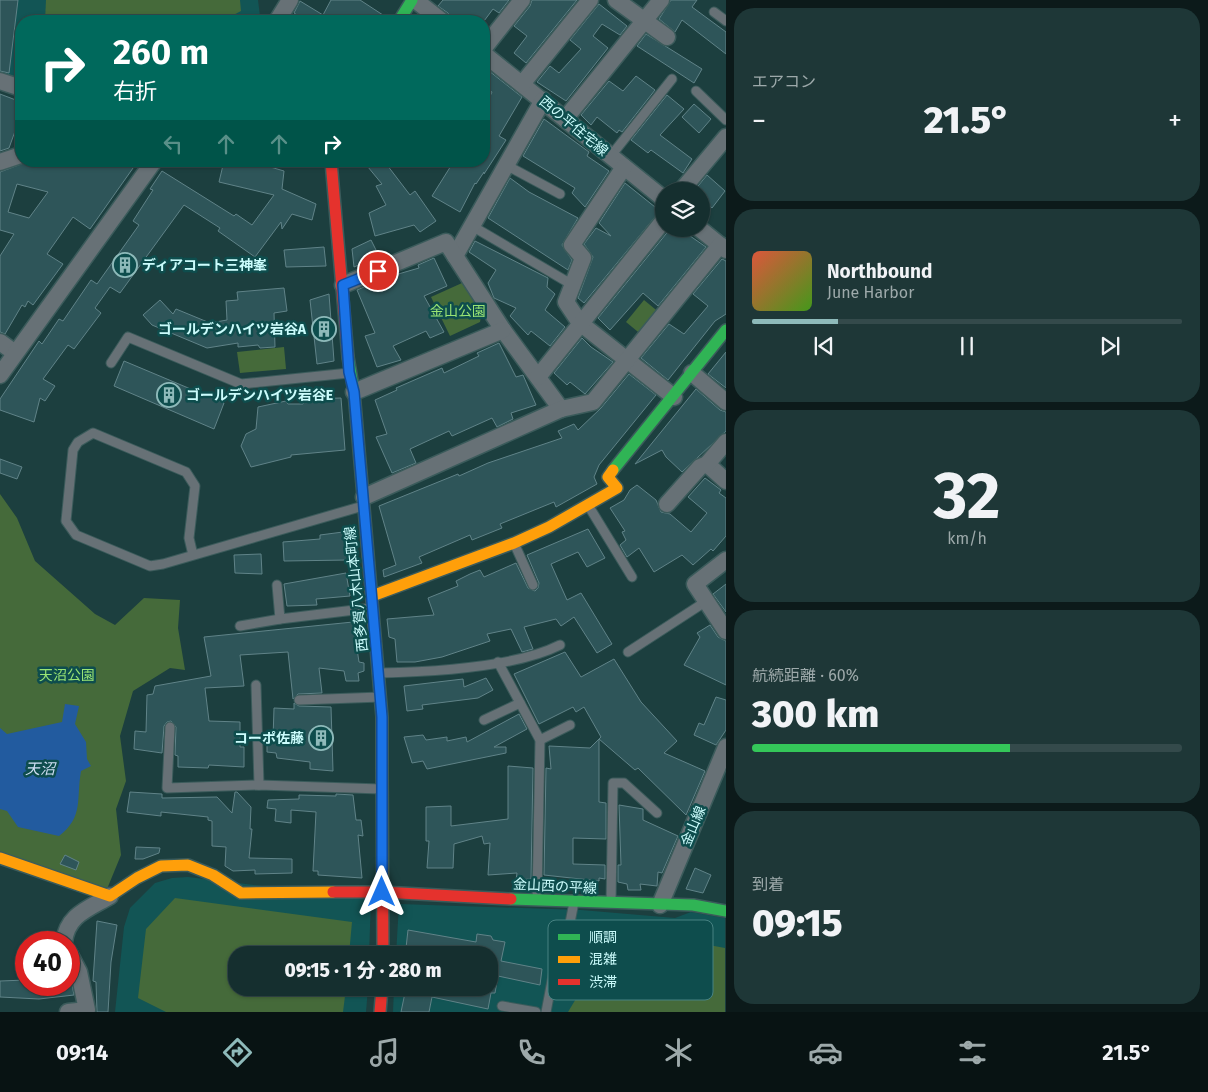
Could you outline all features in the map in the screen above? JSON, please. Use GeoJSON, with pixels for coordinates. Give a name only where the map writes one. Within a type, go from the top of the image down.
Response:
{"type":"FeatureCollection","features":[{"type":"Feature","properties":{"kind":"street"},"geometry":{"type":"LineString","coordinates":[[281,15],[290,0]]}},
{"type":"Feature","properties":{"kind":"street"},"geometry":{"type":"LineString","coordinates":[[403,15],[413,0],[434,15]]}},
{"type":"Feature","properties":{"kind":"street"},"geometry":{"type":"LineString","coordinates":[[490,40],[522,0]]}},
{"type":"Feature","properties":{"kind":"street"},"geometry":{"type":"LineString","coordinates":[[522,84],[590,0]]}},
{"type":"Feature","properties":{"kind":"street"},"geometry":{"type":"LineString","coordinates":[[616,0],[667,37]]}},
{"type":"Feature","properties":{"kind":"street"},"geometry":{"type":"LineString","coordinates":[[565,119],[661,0]]}},
{"type":"Feature","properties":{"kind":"street","name":"西の平住宅線"},"geometry":{"type":"LineString","coordinates":[[490,59],[655,192]]}},
{"type":"Feature","properties":{"kind":"street"},"geometry":{"type":"LineString","coordinates":[[0,81],[15,86]]}},
{"type":"Feature","properties":{"kind":"street"},"geometry":{"type":"LineString","coordinates":[[455,256],[543,100]]}},
{"type":"Feature","properties":{"kind":"street"},"geometry":{"type":"LineString","coordinates":[[688,182],[726,137]]}},
{"type":"Feature","properties":{"kind":"street"},"geometry":{"type":"LineString","coordinates":[[0,162],[15,157]]}},
{"type":"Feature","properties":{"kind":"street"},"geometry":{"type":"LineString","coordinates":[[0,375],[150,167]]}},
{"type":"Feature","properties":{"kind":"street","name":"西多賀八木山本町線"},"geometry":{"type":"LineString","coordinates":[[331,167],[343,285],[349,372],[354,392],[381,697],[383,946]]}},
{"type":"Feature","properties":{"kind":"street"},"geometry":{"type":"LineString","coordinates":[[624,167],[572,245],[583,258],[566,302],[580,323],[674,397]]}},
{"type":"Feature","properties":{"kind":"street"},"geometry":{"type":"LineString","coordinates":[[538,377],[655,231]]}},
{"type":"Feature","properties":{"kind":"street"},"geometry":{"type":"LineString","coordinates":[[363,501],[561,409],[593,402],[723,247],[710,237]]}},
{"type":"Feature","properties":{"kind":"street"},"geometry":{"type":"LineString","coordinates":[[343,285],[446,242],[503,330],[561,409]]}},
{"type":"Feature","properties":{"kind":"street"},"geometry":{"type":"LineString","coordinates":[[354,392],[503,330]]}},
{"type":"Feature","properties":{"kind":"street"},"geometry":{"type":"LineString","coordinates":[[373,602],[549,527],[617,488],[608,478],[611,472],[674,397],[726,330]]}},
{"type":"Feature","properties":{"kind":"street"},"geometry":{"type":"LineString","coordinates":[[0,342],[15,353]]}},
{"type":"Feature","properties":{"kind":"street"},"geometry":{"type":"LineString","coordinates":[[692,373],[726,402]]}},
{"type":"Feature","properties":{"kind":"street"},"geometry":{"type":"LineString","coordinates":[[667,504],[700,467],[707,464],[726,442]]}},
{"type":"Feature","properties":{"kind":"street"},"geometry":{"type":"LineString","coordinates":[[707,464],[726,481]]}},
{"type":"Feature","properties":{"kind":"street"},"geometry":{"type":"LineString","coordinates":[[726,560],[695,584],[705,602],[726,631]]}},
{"type":"Feature","properties":{"kind":"street","name":"金山線"},"geometry":{"type":"LineString","coordinates":[[660,905],[726,748]]}},
{"type":"Feature","properties":{"kind":"street"},"geometry":{"type":"LineString","coordinates":[[0,858],[110,896]]}},
{"type":"Feature","properties":{"kind":"street","name":"金山西の平線"},"geometry":{"type":"LineString","coordinates":[[110,896],[137,878],[161,866],[188,865],[213,875],[241,892],[382,892],[574,902],[660,905],[693,904],[726,911]]}},
{"type":"Feature","properties":{"kind":"street"},"geometry":{"type":"LineString","coordinates":[[67,931],[69,923],[77,914],[110,896]]}},
{"type":"Feature","properties":{"kind":"street"},"geometry":{"type":"LineString","coordinates":[[68,1012],[87,1010],[80,977]]}},
{"type":"Feature","properties":{"kind":"street"},"geometry":{"type":"LineString","coordinates":[[380,1012],[381,996]]}},
{"type":"Feature","properties":{"kind":"lane"},"geometry":{"type":"LineString","coordinates":[[714,12],[726,21]]}},
{"type":"Feature","properties":{"kind":"lane"},"geometry":{"type":"LineString","coordinates":[[610,157],[672,79]]}},
{"type":"Feature","properties":{"kind":"lane"},"geometry":{"type":"LineString","coordinates":[[696,91],[726,120]]}},
{"type":"Feature","properties":{"kind":"lane"},"geometry":{"type":"LineString","coordinates":[[506,165],[560,194]]}},
{"type":"Feature","properties":{"kind":"lane"},"geometry":{"type":"LineString","coordinates":[[472,226],[572,284]]}},
{"type":"Feature","properties":{"kind":"lane"},"geometry":{"type":"LineString","coordinates":[[111,363],[128,337],[241,384],[349,372]]}},
{"type":"Feature","properties":{"kind":"lane"},"geometry":{"type":"LineString","coordinates":[[193,555],[189,538],[195,486],[186,472],[93,434],[78,442],[73,450],[66,521],[76,535],[150,566],[193,555],[363,501]]}},
{"type":"Feature","properties":{"kind":"lane"},"geometry":{"type":"LineString","coordinates":[[588,505],[632,577]]}},
{"type":"Feature","properties":{"kind":"lane"},"geometry":{"type":"LineString","coordinates":[[514,543],[533,585]]}},
{"type":"Feature","properties":{"kind":"lane"},"geometry":{"type":"LineString","coordinates":[[277,585],[280,618]]}},
{"type":"Feature","properties":{"kind":"lane"},"geometry":{"type":"LineString","coordinates":[[240,626],[373,602]]}},
{"type":"Feature","properties":{"kind":"lane"},"geometry":{"type":"LineString","coordinates":[[628,652],[705,602]]}},
{"type":"Feature","properties":{"kind":"lane"},"geometry":{"type":"LineString","coordinates":[[379,673],[428,672],[498,662],[549,650],[560,645]]}},
{"type":"Feature","properties":{"kind":"lane"},"geometry":{"type":"LineString","coordinates":[[498,662],[540,740],[537,900]]}},
{"type":"Feature","properties":{"kind":"lane"},"geometry":{"type":"LineString","coordinates":[[256,685],[259,785]]}},
{"type":"Feature","properties":{"kind":"lane"},"geometry":{"type":"LineString","coordinates":[[299,700],[381,697]]}},
{"type":"Feature","properties":{"kind":"lane"},"geometry":{"type":"LineString","coordinates":[[484,720],[520,703]]}},
{"type":"Feature","properties":{"kind":"lane"},"geometry":{"type":"LineString","coordinates":[[540,740],[570,725]]}},
{"type":"Feature","properties":{"kind":"lane"},"geometry":{"type":"LineString","coordinates":[[170,727],[167,788],[259,785],[382,789]]}},
{"type":"Feature","properties":{"kind":"lane"},"geometry":{"type":"LineString","coordinates":[[611,903],[612,783],[624,783],[657,812]]}},
{"type":"Feature","properties":{"kind":"lane"},"geometry":{"type":"LineString","coordinates":[[571,920],[574,902]]}},
{"type":"Feature","properties":{"kind":"lane"},"geometry":{"type":"LineString","coordinates":[[502,1006],[536,1012]]}},
{"type":"Feature","properties":{"kind":"shaded area"},"geometry":{"type":"Polygon","coordinates":[[[0,0],[258,0],[260,15],[15,15],[15,77],[0,73],[0,0]]]}},
{"type":"Feature","properties":{"kind":"shaded area"},"geometry":{"type":"Polygon","coordinates":[[[188,877],[371,899],[369,946],[228,946],[228,996],[367,996],[366,1012],[115,1012],[124,927],[130,908],[155,883],[172,878],[188,877]]]}},
{"type":"Feature","properties":{"kind":"shaded area"},"geometry":{"type":"Polygon","coordinates":[[[399,904],[581,910],[675,918],[691,912],[725,918],[725,1012],[393,1012],[394,996],[498,996],[498,946],[397,946],[399,904]]]}},
{"type":"Feature","properties":{"kind":"green space"},"geometry":{"type":"Polygon","coordinates":[[[46,0],[240,0],[241,11],[233,15],[45,15],[46,0]]]}},
{"type":"Feature","properties":{"kind":"green space","name":"金山公園"},"geometry":{"type":"Polygon","coordinates":[[[462,283],[482,312],[480,322],[450,336],[431,297],[462,283]]]}},
{"type":"Feature","properties":{"kind":"green space"},"geometry":{"type":"Polygon","coordinates":[[[644,300],[661,314],[643,336],[626,322],[644,300]]]}},
{"type":"Feature","properties":{"kind":"green space"},"geometry":{"type":"Polygon","coordinates":[[[284,347],[286,369],[240,373],[237,352],[284,347]]]}},
{"type":"Feature","properties":{"kind":"green space","name":"天沼公園"},"geometry":{"type":"Polygon","coordinates":[[[0,494],[17,518],[35,561],[95,614],[115,625],[144,598],[180,600],[178,628],[185,670],[170,668],[133,691],[120,736],[126,781],[116,809],[121,855],[107,889],[0,852],[0,494]]]}},
{"type":"Feature","properties":{"kind":"green space"},"geometry":{"type":"Polygon","coordinates":[[[175,898],[352,922],[350,946],[228,946],[228,996],[345,996],[343,1012],[166,1012],[138,998],[146,929],[175,898]]]}},
{"type":"Feature","properties":{"kind":"green space"},"geometry":{"type":"Polygon","coordinates":[[[713,946],[725,948],[725,1012],[568,1012],[575,1000],[713,1000],[713,946]]]}},
{"type":"Feature","properties":{"kind":"water","name":"天沼"},"geometry":{"type":"Polygon","coordinates":[[[65,704],[79,706],[75,724],[86,742],[87,759],[91,766],[81,771],[76,814],[67,829],[59,836],[18,827],[7,811],[0,809],[0,728],[7,734],[62,722],[65,704]]]}},
{"type":"Feature","properties":{"kind":"building"},"geometry":{"type":"Polygon","coordinates":[[[0,0],[18,0],[9,73],[0,71],[0,0]]]}},
{"type":"Feature","properties":{"kind":"building"},"geometry":{"type":"Polygon","coordinates":[[[331,0],[360,0],[383,15],[323,15],[331,0]]]}},
{"type":"Feature","properties":{"kind":"building"},"geometry":{"type":"Polygon","coordinates":[[[443,0],[509,0],[499,13],[493,9],[488,15],[449,15],[438,6],[443,0]]]}},
{"type":"Feature","properties":{"kind":"building"},"geometry":{"type":"Polygon","coordinates":[[[532,0],[577,0],[526,63],[514,53],[527,36],[514,26],[530,6],[532,0]]]}},
{"type":"Feature","properties":{"kind":"building"},"geometry":{"type":"Polygon","coordinates":[[[671,0],[697,0],[692,7],[726,32],[726,54],[682,20],[675,32],[659,19],[671,0]]]}},
{"type":"Feature","properties":{"kind":"building"},"geometry":{"type":"Polygon","coordinates":[[[300,1],[323,15],[297,15],[294,13],[300,1]]]}},
{"type":"Feature","properties":{"kind":"building"},"geometry":{"type":"Polygon","coordinates":[[[599,4],[627,26],[620,35],[602,24],[593,36],[608,48],[566,101],[537,82],[550,66],[559,73],[581,49],[570,40],[599,4]]]}},
{"type":"Feature","properties":{"kind":"building"},"geometry":{"type":"Polygon","coordinates":[[[646,34],[702,69],[694,83],[637,46],[646,34]]]}},
{"type":"Feature","properties":{"kind":"building"},"geometry":{"type":"Polygon","coordinates":[[[490,72],[522,97],[499,136],[506,140],[490,165],[490,96],[492,92],[490,91],[490,72]]]}},
{"type":"Feature","properties":{"kind":"building"},"geometry":{"type":"Polygon","coordinates":[[[636,76],[655,90],[622,132],[619,130],[617,133],[597,117],[591,125],[581,115],[609,81],[623,91],[636,76]]]}},
{"type":"Feature","properties":{"kind":"building"},"geometry":{"type":"Polygon","coordinates":[[[0,94],[15,100],[15,131],[9,148],[0,151],[0,94]]]}},
{"type":"Feature","properties":{"kind":"building"},"geometry":{"type":"Polygon","coordinates":[[[667,95],[684,109],[660,135],[692,159],[683,173],[651,150],[648,153],[631,140],[667,95]]]}},
{"type":"Feature","properties":{"kind":"building"},"geometry":{"type":"Polygon","coordinates":[[[694,104],[711,119],[699,133],[682,117],[694,104]]]}},
{"type":"Feature","properties":{"kind":"building"},"geometry":{"type":"Polygon","coordinates":[[[544,119],[589,152],[587,156],[609,171],[585,207],[572,193],[575,188],[523,156],[544,119]]]}},
{"type":"Feature","properties":{"kind":"building"},"geometry":{"type":"Polygon","coordinates":[[[15,166],[134,167],[90,229],[73,217],[47,254],[63,264],[33,305],[28,301],[25,307],[22,305],[5,334],[0,332],[0,256],[14,234],[0,230],[0,172],[15,166]],[[17,184],[8,212],[29,218],[48,192],[17,184]]]}},
{"type":"Feature","properties":{"kind":"building"},"geometry":{"type":"Polygon","coordinates":[[[223,167],[270,167],[284,171],[282,189],[316,204],[312,220],[292,214],[282,229],[281,222],[255,257],[218,231],[220,228],[184,205],[120,293],[110,287],[95,308],[101,313],[74,349],[68,345],[43,379],[55,386],[45,401],[40,398],[34,422],[0,410],[0,399],[39,341],[42,344],[59,319],[63,321],[91,280],[97,284],[139,225],[133,221],[153,190],[150,189],[162,171],[234,216],[236,214],[252,225],[274,195],[219,182],[223,167]]]}},
{"type":"Feature","properties":{"kind":"building"},"geometry":{"type":"Polygon","coordinates":[[[368,167],[389,167],[410,195],[415,191],[436,221],[420,232],[414,225],[375,236],[369,213],[386,205],[376,186],[382,184],[368,167]]]}},
{"type":"Feature","properties":{"kind":"building"},"geometry":{"type":"Polygon","coordinates":[[[450,167],[489,167],[475,183],[460,212],[432,196],[450,167]]]}},
{"type":"Feature","properties":{"kind":"building"},"geometry":{"type":"Polygon","coordinates":[[[707,175],[725,191],[712,208],[710,206],[710,182],[701,182],[707,175]]]}},
{"type":"Feature","properties":{"kind":"building"},"geometry":{"type":"Polygon","coordinates":[[[510,178],[529,192],[578,218],[562,245],[572,260],[568,270],[488,218],[510,178]]]}},
{"type":"Feature","properties":{"kind":"building"},"geometry":{"type":"Polygon","coordinates":[[[625,183],[655,207],[655,217],[584,303],[578,298],[593,257],[584,244],[596,228],[611,236],[599,223],[625,183]]]}},
{"type":"Feature","properties":{"kind":"building"},"geometry":{"type":"Polygon","coordinates":[[[664,237],[692,237],[706,247],[658,306],[643,293],[610,330],[598,318],[664,237]]]}},
{"type":"Feature","properties":{"kind":"building"},"geometry":{"type":"Polygon","coordinates":[[[371,240],[379,256],[354,267],[352,249],[371,240]]]}},
{"type":"Feature","properties":{"kind":"building"},"geometry":{"type":"Polygon","coordinates":[[[475,241],[548,278],[547,287],[555,294],[545,310],[565,327],[550,346],[531,331],[528,335],[510,316],[516,308],[494,298],[488,283],[496,270],[469,252],[475,241]]]}},
{"type":"Feature","properties":{"kind":"building"},"geometry":{"type":"Polygon","coordinates":[[[324,247],[326,266],[286,267],[284,250],[324,247]]]}},
{"type":"Feature","properties":{"kind":"building"},"geometry":{"type":"Polygon","coordinates":[[[434,258],[447,286],[424,296],[444,332],[430,338],[426,331],[393,346],[401,360],[377,367],[365,336],[375,333],[357,290],[388,277],[419,268],[418,265],[434,258]]]}},
{"type":"Feature","properties":{"kind":"building"},"geometry":{"type":"Polygon","coordinates":[[[722,259],[726,261],[726,314],[715,321],[668,380],[641,358],[669,324],[684,334],[708,306],[693,294],[722,259]]]}},
{"type":"Feature","properties":{"kind":"building"},"geometry":{"type":"Polygon","coordinates":[[[284,288],[287,311],[274,313],[275,347],[260,348],[258,345],[238,347],[238,343],[207,348],[152,325],[143,315],[160,300],[173,314],[176,309],[210,323],[227,320],[226,301],[238,300],[237,292],[284,288]]]}},
{"type":"Feature","properties":{"kind":"building","name":"ゴールデンハイツ岩谷A"},"geometry":{"type":"Polygon","coordinates":[[[329,294],[334,361],[317,364],[310,300],[329,294]]]}},
{"type":"Feature","properties":{"kind":"building"},"geometry":{"type":"Polygon","coordinates":[[[582,338],[591,347],[613,362],[585,394],[570,382],[567,385],[554,373],[582,338]]]}},
{"type":"Feature","properties":{"kind":"building"},"geometry":{"type":"Polygon","coordinates":[[[499,343],[516,377],[523,375],[536,405],[511,413],[513,419],[497,427],[492,418],[452,436],[449,431],[410,449],[416,463],[392,473],[376,437],[387,434],[375,400],[397,390],[396,388],[442,368],[444,373],[479,356],[477,353],[499,343]]]}},
{"type":"Feature","properties":{"kind":"building"},"geometry":{"type":"Polygon","coordinates":[[[726,352],[726,388],[708,374],[726,352]]]}},
{"type":"Feature","properties":{"kind":"building","name":"ゴールデンハイツ岩谷E"},"geometry":{"type":"Polygon","coordinates":[[[124,361],[224,403],[214,429],[114,386],[124,361]]]}},
{"type":"Feature","properties":{"kind":"building"},"geometry":{"type":"Polygon","coordinates":[[[629,374],[656,395],[599,465],[594,477],[597,484],[556,507],[554,502],[500,524],[502,528],[472,540],[470,535],[419,557],[422,563],[384,577],[383,570],[396,565],[379,506],[458,474],[459,476],[488,463],[562,438],[558,431],[574,424],[578,430],[601,408],[629,374]]]}},
{"type":"Feature","properties":{"kind":"building"},"geometry":{"type":"Polygon","coordinates":[[[696,389],[720,410],[726,412],[726,431],[682,472],[666,457],[662,450],[635,464],[696,389]]]}},
{"type":"Feature","properties":{"kind":"building"},"geometry":{"type":"Polygon","coordinates":[[[341,398],[345,450],[291,455],[291,457],[251,467],[241,446],[246,434],[256,429],[258,407],[286,401],[288,404],[303,404],[305,399],[341,398]]]}},
{"type":"Feature","properties":{"kind":"building"},"geometry":{"type":"Polygon","coordinates":[[[0,459],[22,467],[17,479],[0,473],[0,459]]]}},
{"type":"Feature","properties":{"kind":"building"},"geometry":{"type":"Polygon","coordinates":[[[705,478],[721,490],[719,493],[726,498],[726,536],[713,551],[711,549],[693,565],[682,555],[654,572],[639,548],[627,557],[620,545],[626,540],[622,532],[625,531],[610,508],[624,500],[630,490],[637,485],[656,500],[661,512],[670,514],[691,532],[707,513],[688,497],[705,478]]]}},
{"type":"Feature","properties":{"kind":"building"},"geometry":{"type":"Polygon","coordinates":[[[588,529],[605,558],[587,567],[578,552],[551,564],[567,600],[581,593],[612,644],[597,653],[574,617],[561,626],[556,619],[524,627],[533,649],[522,652],[511,629],[487,634],[490,641],[442,657],[415,662],[397,662],[395,639],[389,637],[387,619],[434,615],[428,598],[458,586],[456,581],[480,570],[484,577],[516,563],[528,588],[535,591],[539,583],[527,555],[588,529]]]}},
{"type":"Feature","properties":{"kind":"building"},"geometry":{"type":"Polygon","coordinates":[[[343,532],[348,560],[284,561],[283,542],[320,539],[320,535],[343,532]]]}},
{"type":"Feature","properties":{"kind":"building"},"geometry":{"type":"Polygon","coordinates":[[[261,554],[262,574],[235,573],[234,555],[261,554]]]}},
{"type":"Feature","properties":{"kind":"building"},"geometry":{"type":"Polygon","coordinates":[[[346,573],[350,596],[316,599],[317,605],[287,606],[284,584],[346,573]]]}},
{"type":"Feature","properties":{"kind":"building"},"geometry":{"type":"Polygon","coordinates":[[[726,584],[726,612],[713,594],[726,584]]]}},
{"type":"Feature","properties":{"kind":"building"},"geometry":{"type":"Polygon","coordinates":[[[353,622],[359,662],[364,663],[364,671],[358,673],[359,681],[346,681],[344,671],[319,668],[322,693],[298,694],[293,699],[288,652],[240,655],[244,686],[205,688],[209,721],[240,722],[240,747],[244,747],[244,767],[209,765],[208,768],[178,767],[178,756],[175,755],[176,727],[171,721],[167,722],[164,726],[162,753],[134,749],[135,731],[146,732],[147,695],[153,694],[155,686],[211,676],[204,637],[353,622]]]}},
{"type":"Feature","properties":{"kind":"building"},"geometry":{"type":"Polygon","coordinates":[[[710,625],[718,637],[726,641],[726,685],[684,665],[700,637],[697,633],[710,625]]]}},
{"type":"Feature","properties":{"kind":"building"},"geometry":{"type":"Polygon","coordinates":[[[565,652],[581,677],[614,659],[641,702],[677,741],[664,753],[705,771],[686,815],[638,768],[635,770],[599,739],[601,737],[584,707],[576,712],[573,707],[539,724],[514,674],[565,652]]]}},
{"type":"Feature","properties":{"kind":"building"},"geometry":{"type":"Polygon","coordinates":[[[486,678],[493,690],[478,698],[422,705],[423,709],[407,711],[404,686],[463,679],[464,687],[486,678]]]}},
{"type":"Feature","properties":{"kind":"building"},"geometry":{"type":"Polygon","coordinates":[[[716,697],[726,700],[726,730],[716,745],[694,735],[699,723],[704,725],[716,697]]]}},
{"type":"Feature","properties":{"kind":"building"},"geometry":{"type":"Polygon","coordinates":[[[294,703],[299,706],[331,707],[333,771],[310,769],[310,762],[277,758],[276,753],[267,752],[267,738],[273,739],[274,708],[294,709],[294,703]]]}},
{"type":"Feature","properties":{"kind":"building"},"geometry":{"type":"Polygon","coordinates":[[[519,714],[527,729],[494,747],[506,747],[506,753],[427,769],[423,761],[412,763],[404,737],[423,735],[426,740],[447,737],[447,741],[466,737],[467,742],[519,714]]]}},
{"type":"Feature","properties":{"kind":"building"},"geometry":{"type":"Polygon","coordinates":[[[599,739],[599,802],[606,803],[606,839],[573,838],[573,864],[605,865],[605,879],[599,878],[599,881],[544,875],[546,768],[551,769],[549,746],[590,748],[599,739]]]}},
{"type":"Feature","properties":{"kind":"building"},"geometry":{"type":"Polygon","coordinates":[[[508,766],[533,768],[531,879],[516,880],[517,873],[488,875],[490,843],[484,844],[482,836],[454,844],[453,868],[427,868],[429,841],[426,841],[426,807],[451,806],[451,826],[508,819],[508,766]]]}},
{"type":"Feature","properties":{"kind":"building"},"geometry":{"type":"Polygon","coordinates":[[[130,792],[162,794],[162,798],[217,797],[232,813],[235,792],[237,792],[251,807],[250,829],[252,829],[249,858],[292,859],[292,873],[255,874],[255,870],[233,871],[225,866],[226,847],[212,846],[212,821],[208,820],[208,817],[161,812],[161,816],[127,812],[130,792]]]}},
{"type":"Feature","properties":{"kind":"building"},"geometry":{"type":"Polygon","coordinates":[[[336,794],[353,795],[356,820],[361,820],[363,836],[358,835],[362,878],[318,875],[318,871],[313,871],[316,812],[291,810],[291,823],[275,821],[276,809],[267,808],[268,800],[299,799],[299,795],[336,796],[336,794]]]}},
{"type":"Feature","properties":{"kind":"building"},"geometry":{"type":"Polygon","coordinates":[[[619,805],[643,809],[643,820],[678,836],[662,873],[658,872],[657,886],[640,884],[641,890],[628,890],[627,884],[618,882],[618,865],[621,865],[619,805]]]}},
{"type":"Feature","properties":{"kind":"building"},"geometry":{"type":"Polygon","coordinates":[[[136,847],[160,848],[159,853],[143,859],[135,859],[136,847]]]}},
{"type":"Feature","properties":{"kind":"building"},"geometry":{"type":"Polygon","coordinates":[[[65,855],[79,862],[76,870],[60,864],[65,855]]]}},
{"type":"Feature","properties":{"kind":"building"},"geometry":{"type":"Polygon","coordinates":[[[695,868],[711,875],[703,893],[686,889],[695,868]]]}},
{"type":"Feature","properties":{"kind":"building"},"geometry":{"type":"Polygon","coordinates":[[[97,921],[117,925],[111,962],[108,1012],[97,1012],[96,982],[93,981],[97,921]]]}},
{"type":"Feature","properties":{"kind":"building"},"geometry":{"type":"Polygon","coordinates":[[[408,930],[476,942],[477,934],[491,936],[493,940],[505,942],[501,961],[542,969],[540,985],[498,976],[498,946],[406,946],[408,930]]]}},
{"type":"Feature","properties":{"kind":"building"},"geometry":{"type":"Polygon","coordinates":[[[15,980],[15,996],[65,996],[39,999],[0,997],[0,981],[15,980]]]}},
{"type":"Feature","properties":{"kind":"building"},"geometry":{"type":"Polygon","coordinates":[[[404,996],[490,996],[488,1009],[432,997],[429,1012],[401,1012],[404,996]]]}},
{"type":"Feature","properties":{"kind":"traffic: fast"},"geometry":{"type":"LineString","coordinates":[[403,15],[412,0]]}},
{"type":"Feature","properties":{"kind":"traffic: fast"},"geometry":{"type":"LineString","coordinates":[[613,470],[726,330]]}},
{"type":"Feature","properties":{"kind":"traffic: fast"},"geometry":{"type":"LineString","coordinates":[[348,357],[354,392],[382,717],[382,768]]}},
{"type":"Feature","properties":{"kind":"traffic: fast"},"geometry":{"type":"LineString","coordinates":[[511,899],[693,905],[726,911]]}},
{"type":"Feature","properties":{"kind":"traffic: slow"},"geometry":{"type":"LineString","coordinates":[[372,596],[514,543],[549,527],[617,488],[608,477],[613,470]]}},
{"type":"Feature","properties":{"kind":"traffic: slow"},"geometry":{"type":"LineString","coordinates":[[0,858],[110,896],[137,878],[161,866],[188,865],[213,875],[241,893],[333,892]]}},
{"type":"Feature","properties":{"kind":"traffic: jam"},"geometry":{"type":"LineString","coordinates":[[332,167],[348,357]]}},
{"type":"Feature","properties":{"kind":"traffic: jam"},"geometry":{"type":"LineString","coordinates":[[382,768],[383,946]]}},
{"type":"Feature","properties":{"kind":"traffic: jam"},"geometry":{"type":"LineString","coordinates":[[333,892],[382,892],[511,899]]}},
{"type":"Feature","properties":{"kind":"traffic: jam"},"geometry":{"type":"LineString","coordinates":[[380,1012],[381,996]]}},
{"type":"Feature","properties":{"kind":"place","name":"ディアコート三神峯"},"geometry":{"type":"Point","coordinates":[125,265]}},
{"type":"Feature","properties":{"kind":"place","name":"ゴールデンハイツ岩谷A"},"geometry":{"type":"Point","coordinates":[324,329]}},
{"type":"Feature","properties":{"kind":"place","name":"ゴールデンハイツ岩谷E"},"geometry":{"type":"Point","coordinates":[169,395]}},
{"type":"Feature","properties":{"kind":"place","name":"コーポ佐藤"},"geometry":{"type":"Point","coordinates":[321,738]}},
{"type":"Feature","properties":{"kind":"route"},"geometry":{"type":"LineString","coordinates":[[378,271],[343,285],[349,372],[354,392],[364,497],[363,506],[374,608],[382,717],[382,892]]}}]}
